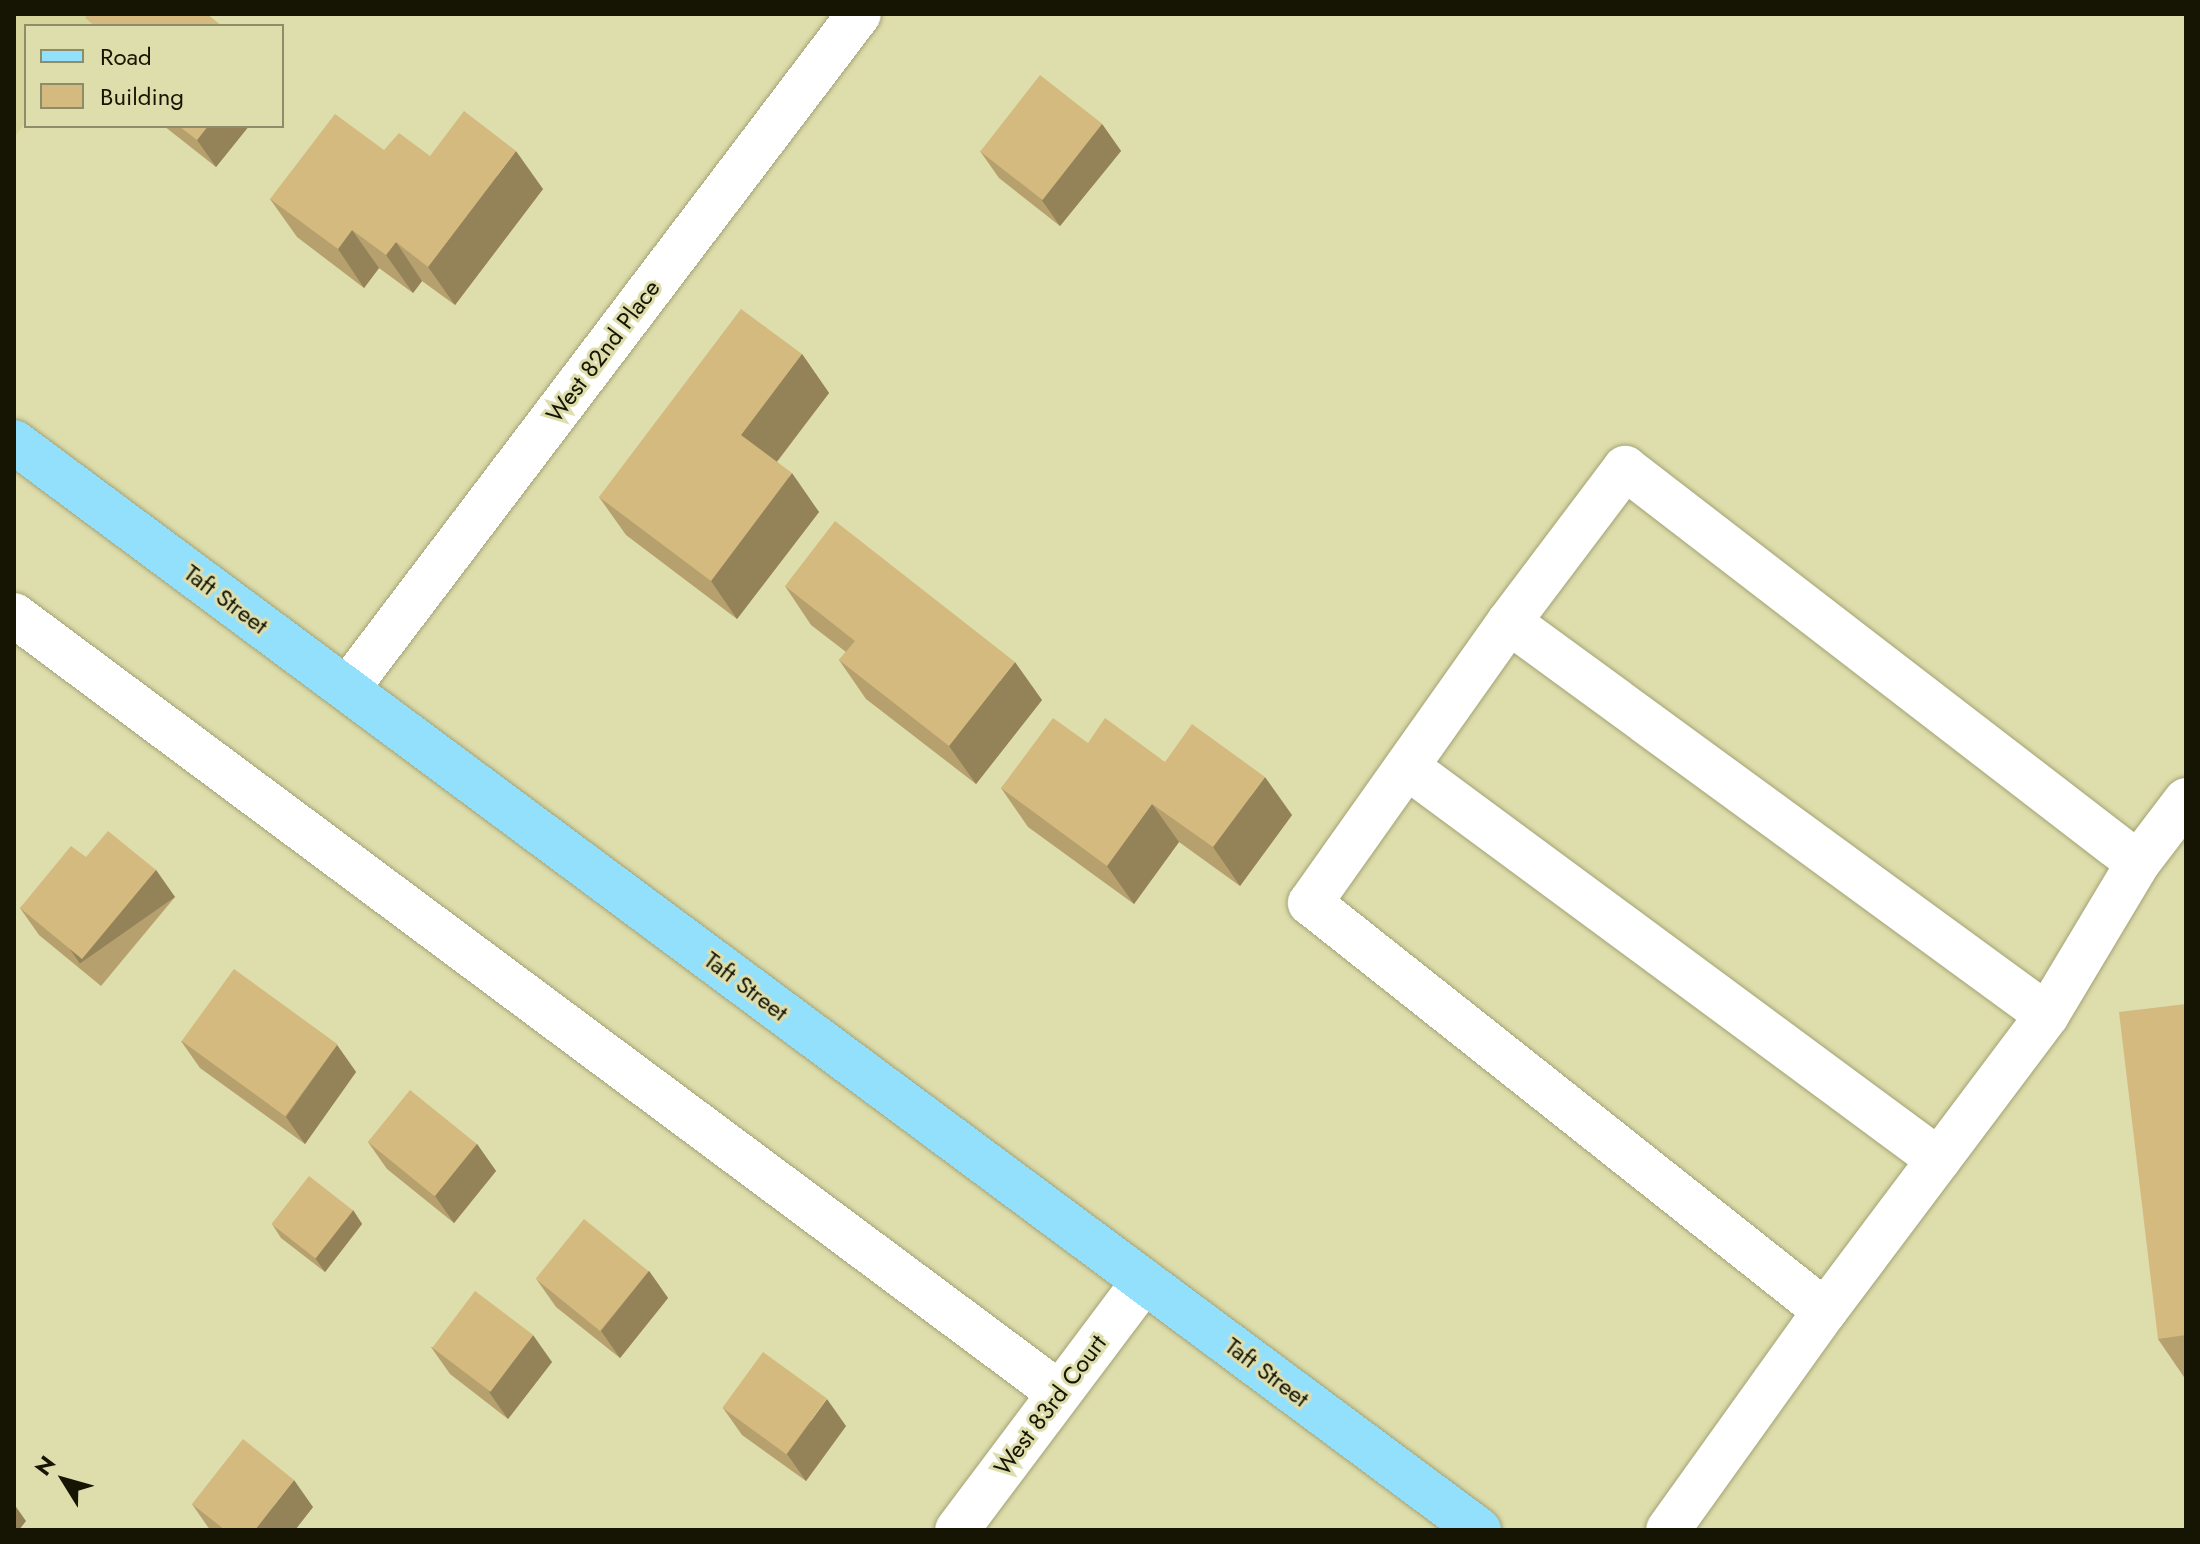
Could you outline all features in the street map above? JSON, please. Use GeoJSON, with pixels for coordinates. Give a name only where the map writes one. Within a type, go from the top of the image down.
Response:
{"type":"FeatureCollection","features":[{"type":"Feature","properties":{"kind":"main road","name":"Taft Street"},"geometry":{"type":"LineString","coordinates":[[14,442],[1479,1530]]}},
{"type":"Feature","properties":{"kind":"street","name":"West 82nd Place"},"geometry":{"type":"LineString","coordinates":[[347,689],[859,14]]}},
{"type":"Feature","properties":{"kind":"street"},"geometry":{"type":"LineString","coordinates":[[1825,1311],[1310,903],[1509,622],[1625,468],[2138,863]]}},
{"type":"Feature","properties":{"kind":"street"},"geometry":{"type":"LineString","coordinates":[[14,615],[1058,1392]]}},
{"type":"Feature","properties":{"kind":"street"},"geometry":{"type":"LineString","coordinates":[[1509,622],[2047,1015]]}},
{"type":"Feature","properties":{"kind":"street"},"geometry":{"type":"LineString","coordinates":[[1407,767],[1939,1160]]}},
{"type":"Feature","properties":{"kind":"street"},"geometry":{"type":"LineString","coordinates":[[1668,1530],[1825,1311],[2047,1015],[2138,863],[2186,800]]}},
{"type":"Feature","properties":{"kind":"street","name":"West 83rd Court"},"geometry":{"type":"LineString","coordinates":[[957,1530],[1144,1281]]}},
{"type":"Feature","properties":{"kind":"shaded area"},"geometry":{"type":"Polygon","coordinates":[[[14,14],[105,14],[98,24],[24,24],[24,125],[14,138],[14,14]]]}},
{"type":"Feature","properties":{"kind":"building"},"geometry":{"type":"Polygon","coordinates":[[[88,14],[207,14],[220,24],[92,24],[85,18],[88,14]]]}},
{"type":"Feature","properties":{"kind":"building"},"geometry":{"type":"Polygon","coordinates":[[[1040,75],[1102,124],[1043,200],[980,151],[1040,75]]]}},
{"type":"Feature","properties":{"kind":"building"},"geometry":{"type":"Polygon","coordinates":[[[464,111],[516,151],[428,267],[396,242],[386,255],[352,230],[338,249],[270,199],[335,114],[384,150],[399,133],[430,156],[464,111]]]}},
{"type":"Feature","properties":{"kind":"building"},"geometry":{"type":"Polygon","coordinates":[[[182,128],[206,128],[197,140],[182,128]]]}},
{"type":"Feature","properties":{"kind":"building"},"geometry":{"type":"Polygon","coordinates":[[[741,309],[802,354],[741,435],[792,473],[711,581],[599,497],[741,309]]]}},
{"type":"Feature","properties":{"kind":"building"},"geometry":{"type":"Polygon","coordinates":[[[835,521],[1015,662],[949,746],[839,660],[855,641],[785,586],[835,521]]]}},
{"type":"Feature","properties":{"kind":"building"},"geometry":{"type":"Polygon","coordinates":[[[1053,718],[1088,743],[1105,718],[1165,762],[1192,724],[1265,777],[1213,847],[1152,804],[1107,866],[1001,788],[1053,718]]]}},
{"type":"Feature","properties":{"kind":"building"},"geometry":{"type":"Polygon","coordinates":[[[108,831],[156,870],[82,959],[20,908],[71,846],[86,857],[108,831]]]}},
{"type":"Feature","properties":{"kind":"building"},"geometry":{"type":"Polygon","coordinates":[[[234,969],[338,1044],[285,1116],[182,1041],[234,969]]]}},
{"type":"Feature","properties":{"kind":"building"},"geometry":{"type":"Polygon","coordinates":[[[2186,1004],[2186,1335],[2158,1339],[2119,1012],[2186,1004]]]}},
{"type":"Feature","properties":{"kind":"building"},"geometry":{"type":"Polygon","coordinates":[[[410,1090],[477,1144],[435,1196],[368,1142],[410,1090]]]}},
{"type":"Feature","properties":{"kind":"building"},"geometry":{"type":"Polygon","coordinates":[[[309,1176],[353,1210],[316,1259],[271,1224],[309,1176]]]}},
{"type":"Feature","properties":{"kind":"building"},"geometry":{"type":"Polygon","coordinates":[[[584,1219],[649,1271],[600,1331],[536,1279],[584,1219]]]}},
{"type":"Feature","properties":{"kind":"building"},"geometry":{"type":"Polygon","coordinates":[[[475,1291],[533,1335],[491,1392],[432,1348],[475,1291]]]}},
{"type":"Feature","properties":{"kind":"building"},"geometry":{"type":"Polygon","coordinates":[[[763,1352],[827,1398],[786,1454],[722,1408],[763,1352]]]}},
{"type":"Feature","properties":{"kind":"building"},"geometry":{"type":"Polygon","coordinates":[[[243,1439],[294,1480],[255,1530],[225,1530],[192,1504],[243,1439]]]}}]}
